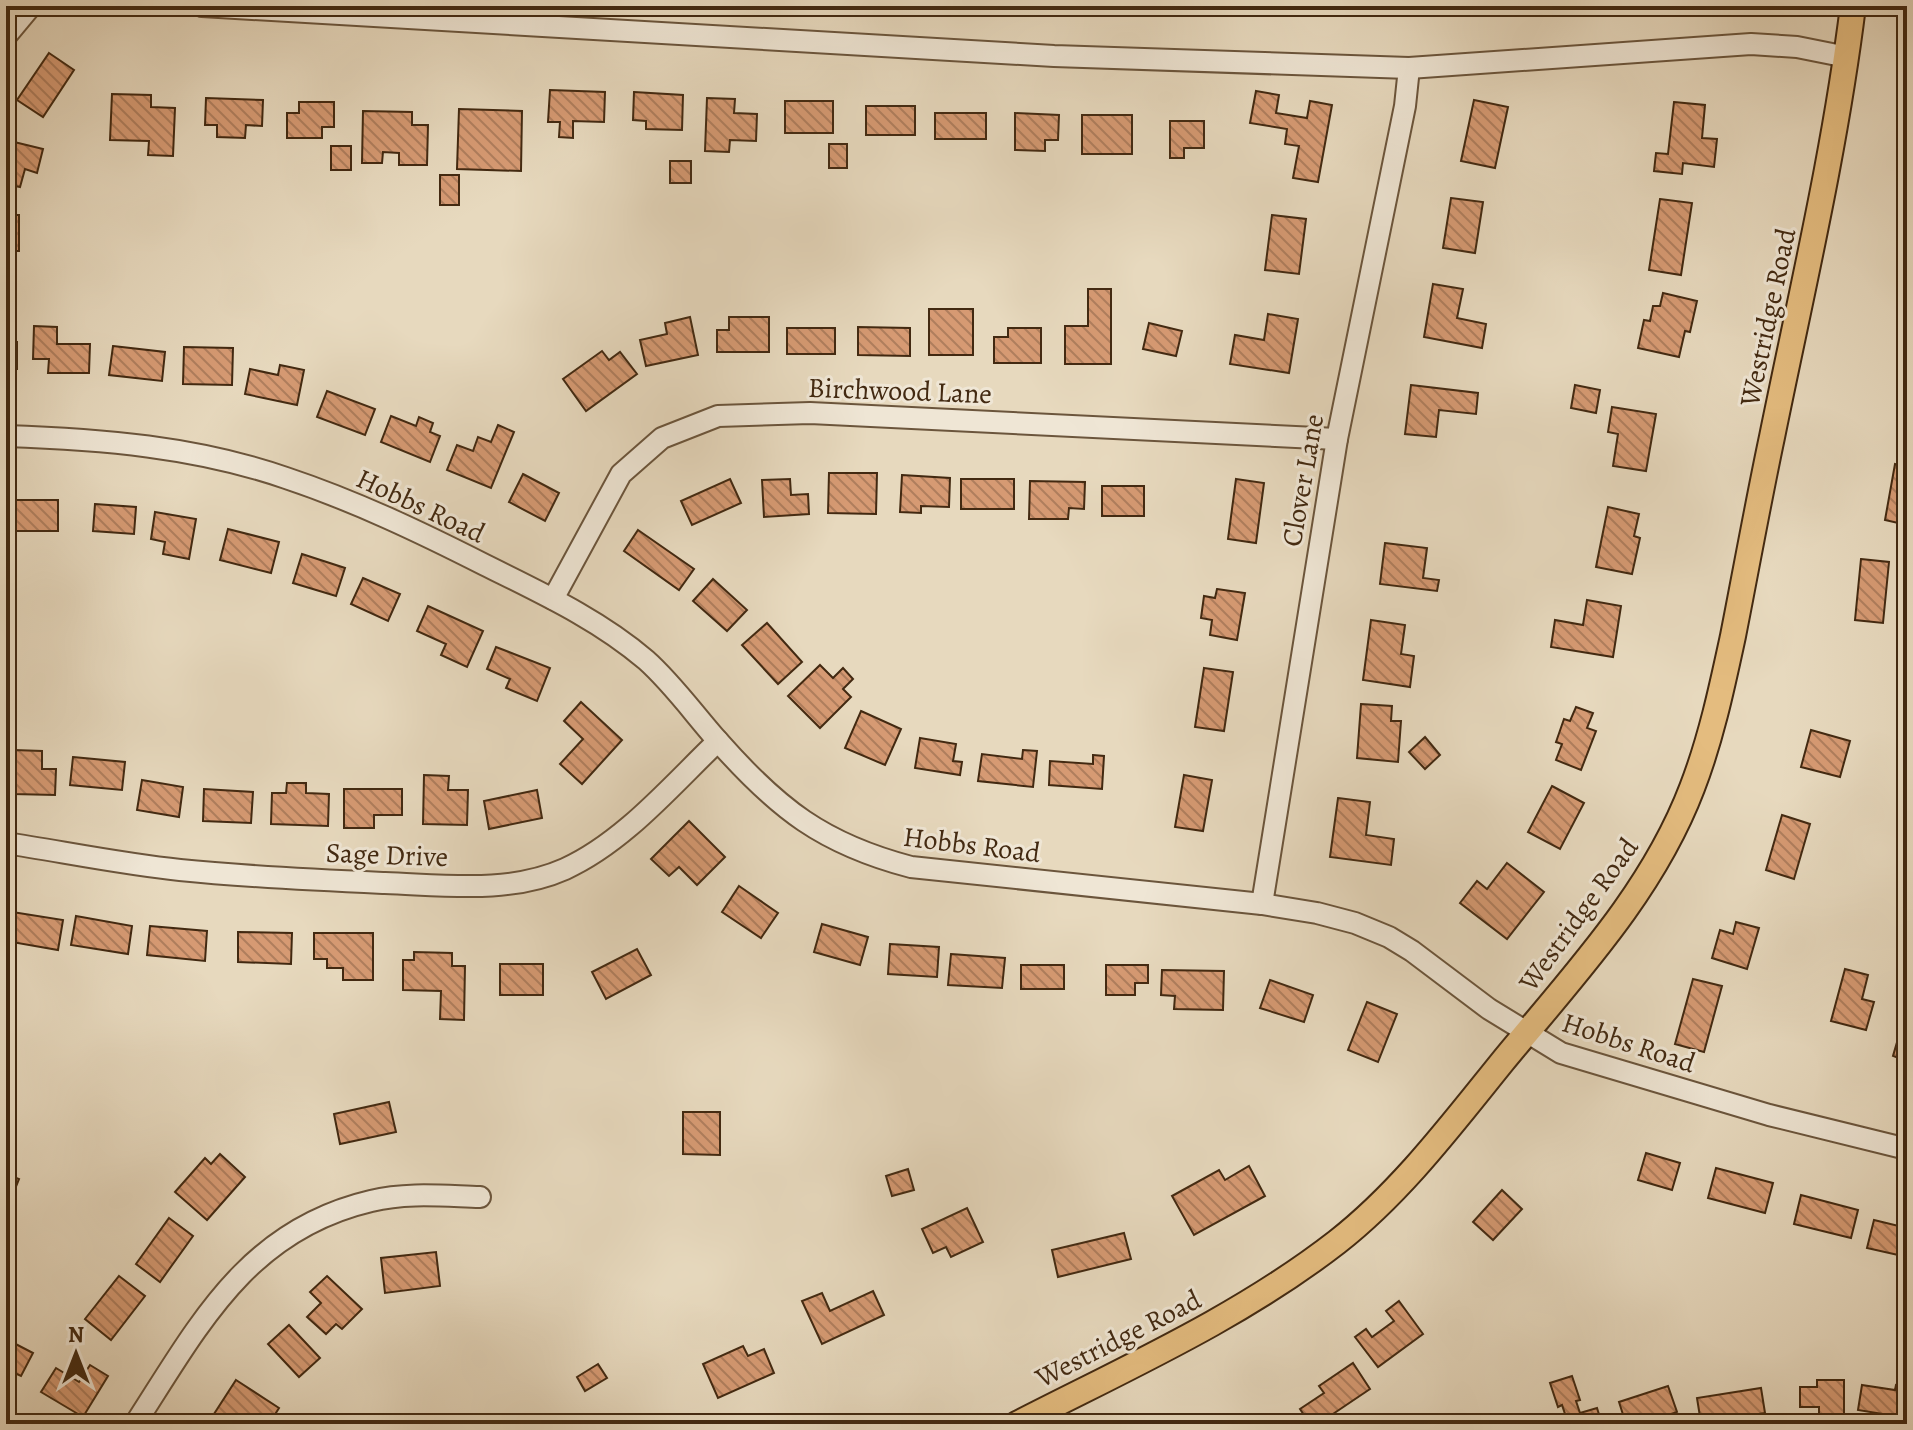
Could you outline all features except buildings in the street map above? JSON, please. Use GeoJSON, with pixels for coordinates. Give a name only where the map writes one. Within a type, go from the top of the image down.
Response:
{"type":"FeatureCollection","features":[{"type":"Feature","properties":{"kind":"main road","name":"Westridge Road"},"geometry":{"type":"LineString","coordinates":[[1017,1424],[1212,1325],[1340,1239],[1411,1170],[1527,1033],[1622,915],[1663,851],[1692,790],[1719,701],[1815,238],[1853,6]]}},
{"type":"Feature","properties":{"kind":"street"},"geometry":{"type":"LineString","coordinates":[[6,36],[31,6]]}},
{"type":"Feature","properties":{"kind":"street"},"geometry":{"type":"LineString","coordinates":[[202,6],[1054,56],[1409,68],[1751,44],[1797,47],[1847,57]]}},
{"type":"Feature","properties":{"kind":"street","name":"Clover Lane"},"geometry":{"type":"LineString","coordinates":[[1262,904],[1337,439],[1405,106],[1409,68]]}},
{"type":"Feature","properties":{"kind":"street","name":"Birchwood Lane"},"geometry":{"type":"LineString","coordinates":[[553,599],[621,474],[662,438],[718,416],[810,413],[1337,439]]}},
{"type":"Feature","properties":{"kind":"street","name":"Hobbs Road"},"geometry":{"type":"LineString","coordinates":[[6,436],[98,441],[163,449],[283,477],[408,526],[588,618],[649,663],[765,792],[815,830],[876,858],[911,867],[1262,904],[1355,923],[1389,937],[1527,1033],[1561,1053],[1769,1115],[1907,1149]]}},
{"type":"Feature","properties":{"kind":"street","name":"Sage Drive"},"geometry":{"type":"LineString","coordinates":[[6,843],[178,870],[312,880],[504,885],[535,880],[603,848],[718,741]]}},
{"type":"Feature","properties":{"kind":"street"},"geometry":{"type":"LineString","coordinates":[[135,1424],[220,1297],[248,1266],[281,1238],[336,1211],[373,1200],[422,1195],[480,1197]]}}]}
